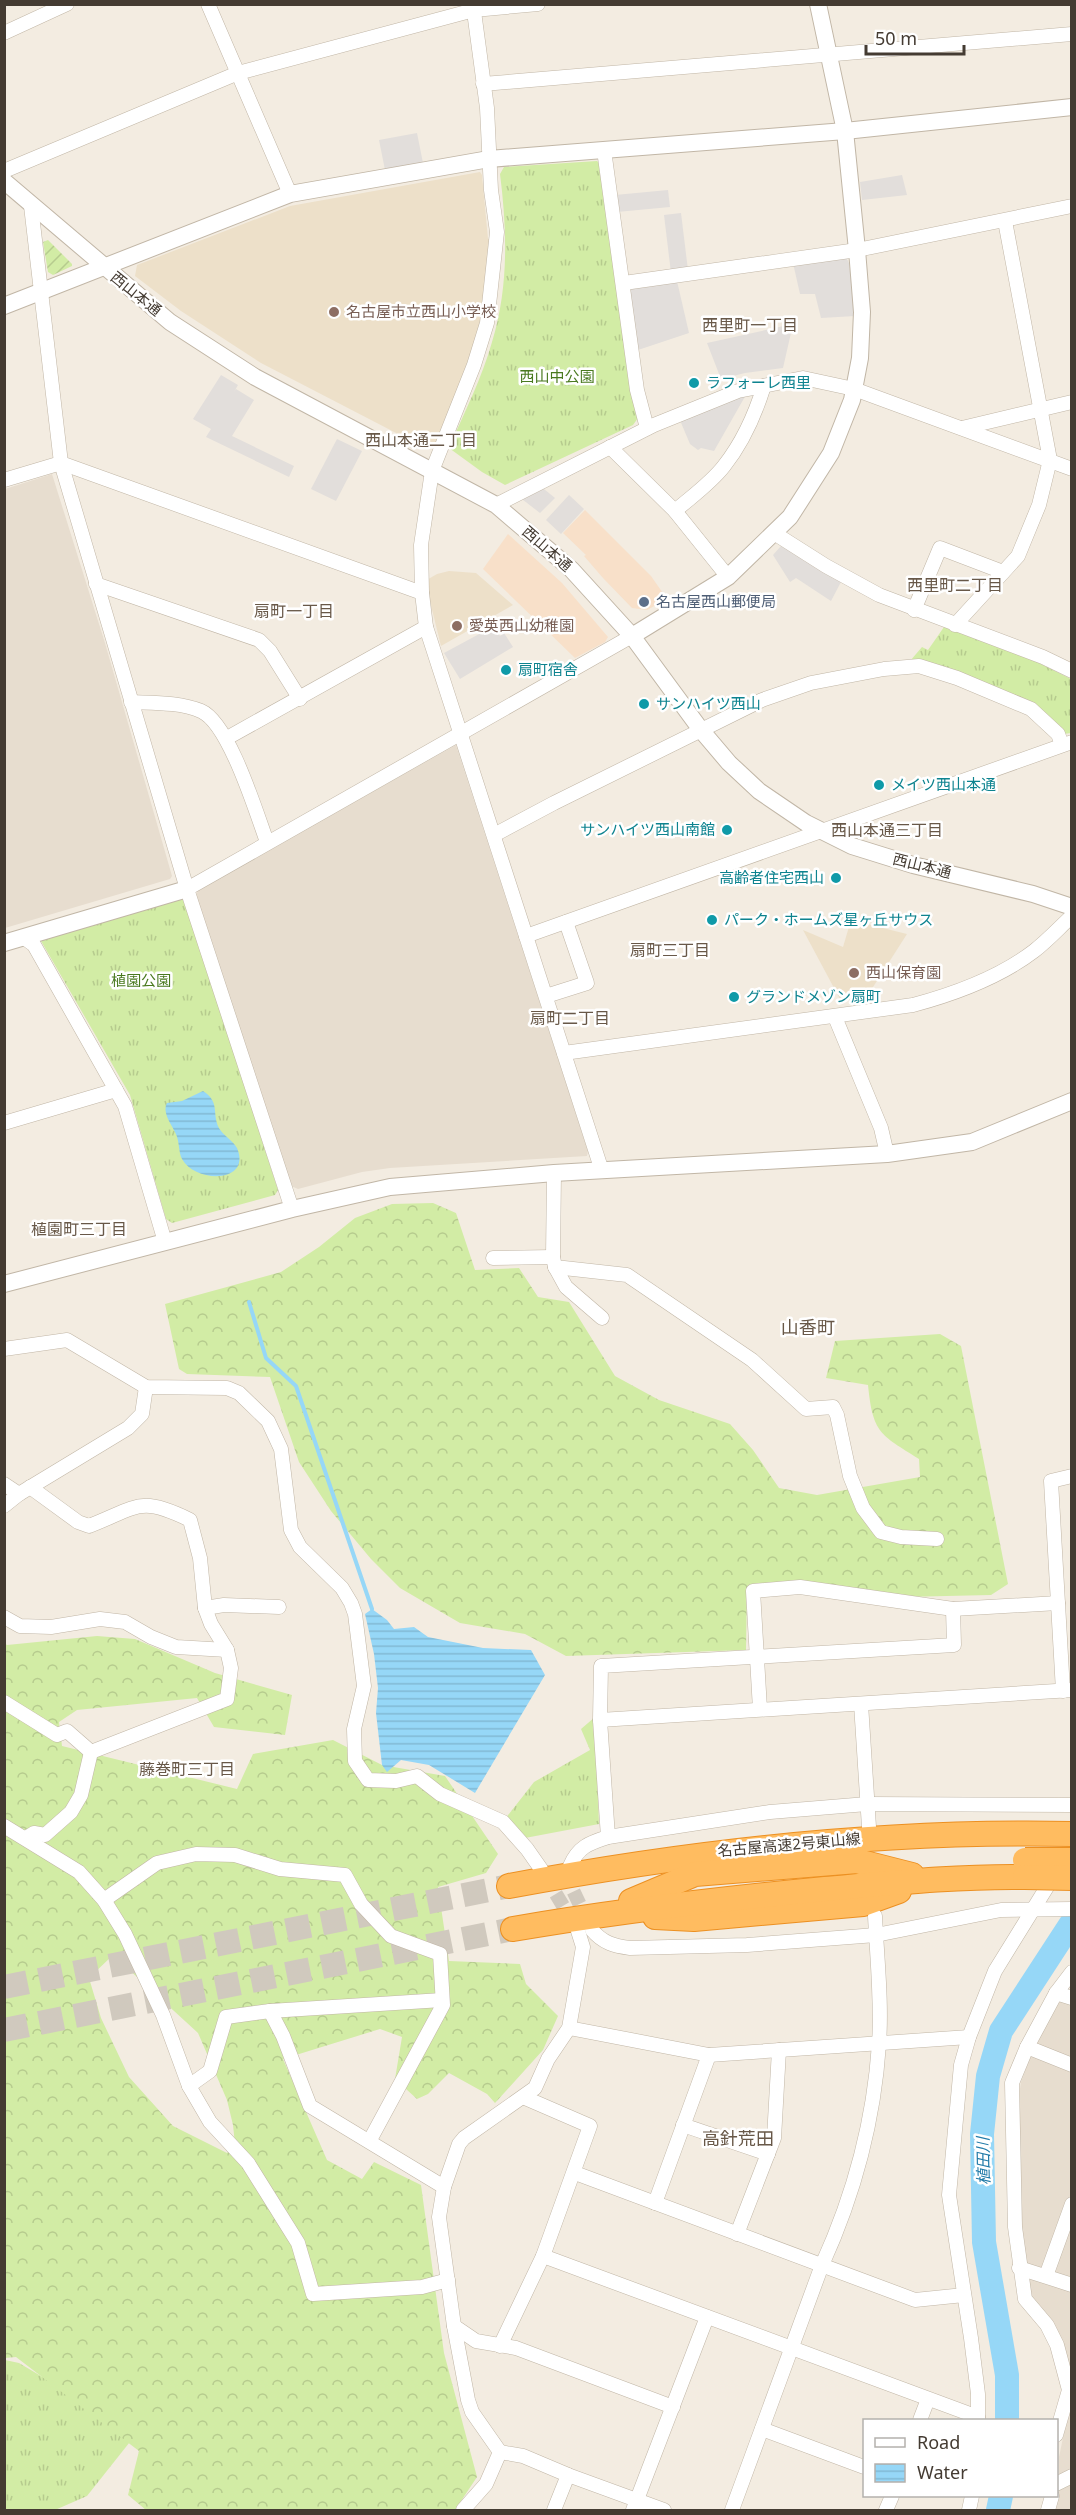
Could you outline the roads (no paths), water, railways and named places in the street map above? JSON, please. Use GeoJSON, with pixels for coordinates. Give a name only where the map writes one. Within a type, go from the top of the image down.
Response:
{"type":"FeatureCollection","features":[{"type":"Feature","properties":{"kind":"highway","name":"名古屋高速2号東山線"},"geometry":{"type":"LineString","coordinates":[[509,1886],[602,1868],[872,1832],[941,1833],[1025,1854],[1071,1878]]}},
{"type":"Feature","properties":{"kind":"highway","name":"名古屋高速2号東山線"},"geometry":{"type":"LineString","coordinates":[[598,1926],[700,1900],[970,1876],[1071,1834]]}},
{"type":"Feature","properties":{"kind":"highway"},"geometry":{"type":"LineString","coordinates":[[1025,1854],[1071,1848]]}},
{"type":"Feature","properties":{"kind":"highway"},"geometry":{"type":"LineString","coordinates":[[1025,1854],[1071,1860]]}},
{"type":"Feature","properties":{"kind":"highway"},"geometry":{"type":"LineString","coordinates":[[513,1929],[598,1926]]}},
{"type":"Feature","properties":{"kind":"street"},"geometry":{"type":"LineString","coordinates":[[4,33],[67,4]]}},
{"type":"Feature","properties":{"kind":"street"},"geometry":{"type":"LineString","coordinates":[[208,4],[290,194]]}},
{"type":"Feature","properties":{"kind":"street"},"geometry":{"type":"LineString","coordinates":[[4,171],[238,73],[474,7],[538,4]]}},
{"type":"Feature","properties":{"kind":"street"},"geometry":{"type":"LineString","coordinates":[[4,942],[187,889],[632,636],[728,577],[790,517],[831,453],[852,400],[860,358],[862,312],[845,131],[818,4]]}},
{"type":"Feature","properties":{"kind":"street"},"geometry":{"type":"LineString","coordinates":[[474,7],[496,232],[487,323],[474,364],[432,471],[421,545],[422,593],[426,627],[602,1171]]}},
{"type":"Feature","properties":{"kind":"street"},"geometry":{"type":"LineString","coordinates":[[483,84],[1071,34]]}},
{"type":"Feature","properties":{"kind":"street"},"geometry":{"type":"LineString","coordinates":[[4,306],[290,194],[489,159],[845,131],[1071,107]]}},
{"type":"Feature","properties":{"kind":"street"},"geometry":{"type":"LineString","coordinates":[[604,150],[637,390],[647,428]]}},
{"type":"Feature","properties":{"kind":"street","name":"西山本通"},"geometry":{"type":"LineString","coordinates":[[4,181],[170,322],[255,377],[496,505],[571,569],[632,636],[701,730],[729,763],[759,791],[806,823],[852,846],[881,856],[1033,894],[1071,907]]}},
{"type":"Feature","properties":{"kind":"street"},"geometry":{"type":"LineString","coordinates":[[31,206],[61,463],[187,889],[292,1209]]}},
{"type":"Feature","properties":{"kind":"street"},"geometry":{"type":"LineString","coordinates":[[624,283],[857,250],[1071,206]]}},
{"type":"Feature","properties":{"kind":"street"},"geometry":{"type":"LineString","coordinates":[[955,625],[1018,556],[1040,505],[1050,460],[1005,221]]}},
{"type":"Feature","properties":{"kind":"street"},"geometry":{"type":"LineString","coordinates":[[496,505],[647,428],[738,391],[803,378],[854,389],[1071,469]]}},
{"type":"Feature","properties":{"kind":"street"},"geometry":{"type":"LineString","coordinates":[[675,511],[723,467],[744,436],[764,386]]}},
{"type":"Feature","properties":{"kind":"street"},"geometry":{"type":"LineString","coordinates":[[962,429],[1071,402]]}},
{"type":"Feature","properties":{"kind":"street"},"geometry":{"type":"LineString","coordinates":[[610,447],[675,511],[728,577]]}},
{"type":"Feature","properties":{"kind":"street"},"geometry":{"type":"LineString","coordinates":[[4,480],[61,463],[422,593]]}},
{"type":"Feature","properties":{"kind":"street"},"geometry":{"type":"LineString","coordinates":[[774,533],[826,566],[879,595],[1042,657],[1071,671]]}},
{"type":"Feature","properties":{"kind":"street"},"geometry":{"type":"LineString","coordinates":[[914,610],[940,548],[1003,572]]}},
{"type":"Feature","properties":{"kind":"street"},"geometry":{"type":"LineString","coordinates":[[96,584],[259,640],[270,651],[300,699]]}},
{"type":"Feature","properties":{"kind":"street"},"geometry":{"type":"LineString","coordinates":[[227,738],[426,627]]}},
{"type":"Feature","properties":{"kind":"street"},"geometry":{"type":"LineString","coordinates":[[494,835],[762,700],[811,683],[884,669],[919,666],[957,678],[1031,709],[1067,744],[526,936]]}},
{"type":"Feature","properties":{"kind":"street"},"geometry":{"type":"LineString","coordinates":[[131,702],[165,704],[202,711],[227,738],[267,842]]}},
{"type":"Feature","properties":{"kind":"street"},"geometry":{"type":"LineString","coordinates":[[564,1053],[913,1005],[965,988],[1011,966],[1034,951],[1071,916]]}},
{"type":"Feature","properties":{"kind":"street"},"geometry":{"type":"LineString","coordinates":[[546,996],[587,983],[566,922]]}},
{"type":"Feature","properties":{"kind":"street"},"geometry":{"type":"LineString","coordinates":[[23,937],[34,945],[125,1107],[165,1242]]}},
{"type":"Feature","properties":{"kind":"street"},"geometry":{"type":"LineString","coordinates":[[835,1017],[881,1128],[887,1155]]}},
{"type":"Feature","properties":{"kind":"street"},"geometry":{"type":"LineString","coordinates":[[4,1123],[116,1090]]}},
{"type":"Feature","properties":{"kind":"street"},"geometry":{"type":"LineString","coordinates":[[4,1284],[292,1209],[390,1187],[554,1173],[887,1155],[972,1142],[1071,1101]]}},
{"type":"Feature","properties":{"kind":"street"},"geometry":{"type":"LineString","coordinates":[[554,1173],[554,1262],[566,1287],[602,1318]]}},
{"type":"Feature","properties":{"kind":"street"},"geometry":{"type":"LineString","coordinates":[[493,1258],[554,1262],[627,1275],[752,1360],[806,1409],[833,1407],[837,1415],[850,1476],[863,1508],[880,1532],[901,1537],[937,1539]]}},
{"type":"Feature","properties":{"kind":"street"},"geometry":{"type":"LineString","coordinates":[[4,1349],[67,1340],[146,1387],[227,1388],[239,1393],[268,1420],[281,1449],[291,1530],[300,1547],[342,1588],[355,1614],[364,1686],[354,1729],[355,1761],[368,1780],[396,1781],[417,1776],[440,1794],[503,1822],[541,1869]]}},
{"type":"Feature","properties":{"kind":"street"},"geometry":{"type":"LineString","coordinates":[[4,1506],[128,1428],[142,1414],[146,1387]]}},
{"type":"Feature","properties":{"kind":"street"},"geometry":{"type":"LineString","coordinates":[[600,1720],[1067,1691],[1058,1603],[1051,1481],[1071,1476]]}},
{"type":"Feature","properties":{"kind":"street"},"geometry":{"type":"LineString","coordinates":[[4,1484],[25,1491],[89,1526],[131,1507],[152,1504],[190,1520],[200,1558],[206,1608],[211,1624],[227,1650],[231,1668],[227,1699],[91,1752]]}},
{"type":"Feature","properties":{"kind":"street"},"geometry":{"type":"LineString","coordinates":[[760,1709],[753,1591],[800,1587],[952,1610],[1058,1603]]}},
{"type":"Feature","properties":{"kind":"street"},"geometry":{"type":"LineString","coordinates":[[206,1608],[224,1605],[279,1606]]}},
{"type":"Feature","properties":{"kind":"street"},"geometry":{"type":"LineString","coordinates":[[608,1837],[600,1720],[600,1666],[954,1645],[952,1610]]}},
{"type":"Feature","properties":{"kind":"street"},"geometry":{"type":"LineString","coordinates":[[4,1617],[20,1626],[51,1627],[100,1619],[125,1622],[151,1637],[176,1647],[227,1650]]}},
{"type":"Feature","properties":{"kind":"street"},"geometry":{"type":"LineString","coordinates":[[4,1702],[57,1735],[67,1731],[91,1752]]}},
{"type":"Feature","properties":{"kind":"street"},"geometry":{"type":"LineString","coordinates":[[861,1704],[867,1804],[872,1832]]}},
{"type":"Feature","properties":{"kind":"street"},"geometry":{"type":"LineString","coordinates":[[26,1838],[34,1833],[45,1835],[71,1812],[81,1795],[91,1752]]}},
{"type":"Feature","properties":{"kind":"street"},"geometry":{"type":"LineString","coordinates":[[570,1866],[575,1854],[586,1844],[608,1837],[770,1812],[867,1804],[1071,1805]]}},
{"type":"Feature","properties":{"kind":"street"},"geometry":{"type":"LineString","coordinates":[[4,1826],[79,1872],[104,1900],[125,1934],[163,2016],[189,2086],[210,2122],[248,2163],[298,2243],[313,2294],[422,2287],[448,2280]]}},
{"type":"Feature","properties":{"kind":"street"},"geometry":{"type":"LineString","coordinates":[[543,2256],[978,2419],[977,2383],[949,2195],[960,2065],[995,1971],[1071,1848]]}},
{"type":"Feature","properties":{"kind":"street"},"geometry":{"type":"LineString","coordinates":[[104,1900],[157,1863],[196,1854],[236,1855],[280,1869],[345,1875],[361,1904],[391,1936],[440,1954],[443,2006],[370,2140]]}},
{"type":"Feature","properties":{"kind":"street"},"geometry":{"type":"LineString","coordinates":[[664,2511],[635,2505],[523,2456],[500,2452],[470,2406],[454,2326],[439,2223],[444,2187],[454,2153],[464,2138],[535,2088],[548,2059],[569,2028],[583,1947],[598,1926],[613,1946],[630,1948],[747,1945],[876,1935],[1001,1910],[1071,1909]]}},
{"type":"Feature","properties":{"kind":"street"},"geometry":{"type":"LineString","coordinates":[[732,2511],[822,2265],[835,2237],[863,2148],[873,2098],[880,2043],[874,1916]]}},
{"type":"Feature","properties":{"kind":"street"},"geometry":{"type":"LineString","coordinates":[[578,1930],[583,1947]]}},
{"type":"Feature","properties":{"kind":"street"},"geometry":{"type":"LineString","coordinates":[[1058,2428],[1069,2390],[1056,2345],[1047,2325],[1025,2299],[1020,2268],[1012,2174],[1012,2083],[1027,2047],[1056,1993],[1071,1972]]}},
{"type":"Feature","properties":{"kind":"street"},"geometry":{"type":"LineString","coordinates":[[1056,1993],[1071,1998]]}},
{"type":"Feature","properties":{"kind":"street"},"geometry":{"type":"LineString","coordinates":[[189,2086],[210,2071],[226,2017],[270,2011],[442,2000]]}},
{"type":"Feature","properties":{"kind":"street"},"geometry":{"type":"LineString","coordinates":[[270,2011],[283,2036],[310,2106],[370,2140],[444,2187]]}},
{"type":"Feature","properties":{"kind":"street"},"geometry":{"type":"LineString","coordinates":[[569,2028],[709,2055],[969,2037]]}},
{"type":"Feature","properties":{"kind":"street"},"geometry":{"type":"LineString","coordinates":[[1027,2047],[1071,2065]]}},
{"type":"Feature","properties":{"kind":"street"},"geometry":{"type":"LineString","coordinates":[[737,2234],[774,2138],[779,2050]]}},
{"type":"Feature","properties":{"kind":"street"},"geometry":{"type":"LineString","coordinates":[[655,2203],[709,2055]]}},
{"type":"Feature","properties":{"kind":"street"},"geometry":{"type":"LineString","coordinates":[[500,2346],[543,2256],[575,2173],[590,2126],[523,2097]]}},
{"type":"Feature","properties":{"kind":"street"},"geometry":{"type":"LineString","coordinates":[[684,2125],[768,2154]]}},
{"type":"Feature","properties":{"kind":"street"},"geometry":{"type":"LineString","coordinates":[[575,2173],[915,2300],[964,2295]]}},
{"type":"Feature","properties":{"kind":"street"},"geometry":{"type":"LineString","coordinates":[[1046,2276],[1071,2204]]}},
{"type":"Feature","properties":{"kind":"street"},"geometry":{"type":"LineString","coordinates":[[1020,2268],[1071,2284]]}},
{"type":"Feature","properties":{"kind":"street"},"geometry":{"type":"LineString","coordinates":[[635,2505],[707,2317]]}},
{"type":"Feature","properties":{"kind":"street"},"geometry":{"type":"LineString","coordinates":[[454,2326],[476,2341],[516,2348],[673,2407]]}},
{"type":"Feature","properties":{"kind":"street"},"geometry":{"type":"LineString","coordinates":[[921,2419],[928,2399]]}},
{"type":"Feature","properties":{"kind":"street"},"geometry":{"type":"LineString","coordinates":[[762,2429],[863,2467]]}},
{"type":"Feature","properties":{"kind":"street"},"geometry":{"type":"LineString","coordinates":[[463,2511],[486,2484],[500,2452]]}},
{"type":"Feature","properties":{"kind":"street"},"geometry":{"type":"LineString","coordinates":[[554,2511],[568,2475]]}},
{"type":"Feature","properties":{"kind":"water"},"geometry":{"type":"Polygon","coordinates":[[[203,1091],[212,1100],[218,1125],[234,1143],[240,1160],[237,1168],[220,1176],[199,1173],[182,1159],[177,1135],[166,1114],[167,1103],[182,1101],[203,1091]]]}},
{"type":"Feature","properties":{"kind":"water"},"geometry":{"type":"Polygon","coordinates":[[[372,1609],[387,1620],[394,1629],[414,1627],[428,1637],[483,1648],[531,1650],[545,1675],[475,1793],[429,1765],[401,1760],[387,1772],[382,1765],[376,1713],[378,1688],[374,1654],[365,1614],[372,1609]]]}},
{"type":"Feature","properties":{"kind":"waterway"},"geometry":{"type":"LineString","coordinates":[[249,1302],[266,1358],[296,1386],[372,1609]]}},
{"type":"Feature","properties":{"kind":"waterway","name":"植田川"},"geometry":{"type":"LineString","coordinates":[[1007,2419],[1007,2375],[984,2242],[982,2134],[988,2076],[1001,2031],[1072,1922]]}},
{"type":"Feature","properties":{"kind":"waterway","name":"植田川"},"geometry":{"type":"LineString","coordinates":[[998,2510],[1001,2497]]}},
{"type":"Feature","properties":{"kind":"tunnel"},"geometry":{"type":"LineString","coordinates":[[570,1871],[571,1886],[587,1920]]}},
{"type":"Feature","properties":{"kind":"tunnel"},"geometry":{"type":"LineString","coordinates":[[545,1876],[574,1924]]}},
{"type":"Feature","properties":{"kind":"tunnel"},"geometry":{"type":"LineString","coordinates":[[4,1987],[509,1886]]}},
{"type":"Feature","properties":{"kind":"tunnel"},"geometry":{"type":"LineString","coordinates":[[4,2030],[513,1929]]}},
{"type":"Feature","properties":{"kind":"place","name":"名古屋市立西山小学校"},"geometry":{"type":"Point","coordinates":[334,312]}},
{"type":"Feature","properties":{"kind":"place","name":"ラフォーレ西里"},"geometry":{"type":"Point","coordinates":[694,383]}},
{"type":"Feature","properties":{"kind":"place","name":"名古屋西山郵便局"},"geometry":{"type":"Point","coordinates":[644,602]}},
{"type":"Feature","properties":{"kind":"place","name":"愛英西山幼稚園"},"geometry":{"type":"Point","coordinates":[457,626]}},
{"type":"Feature","properties":{"kind":"place","name":"扇町宿舎"},"geometry":{"type":"Point","coordinates":[506,670]}},
{"type":"Feature","properties":{"kind":"place","name":"サンハイツ西山"},"geometry":{"type":"Point","coordinates":[644,704]}},
{"type":"Feature","properties":{"kind":"place","name":"メイツ西山本通"},"geometry":{"type":"Point","coordinates":[879,785]}},
{"type":"Feature","properties":{"kind":"place","name":"サンハイツ西山南館"},"geometry":{"type":"Point","coordinates":[727,830]}},
{"type":"Feature","properties":{"kind":"place","name":"高齢者住宅西山"},"geometry":{"type":"Point","coordinates":[836,878]}},
{"type":"Feature","properties":{"kind":"place","name":"パーク・ホームズ星ヶ丘サウス"},"geometry":{"type":"Point","coordinates":[712,920]}},
{"type":"Feature","properties":{"kind":"place","name":"西山保育園"},"geometry":{"type":"Point","coordinates":[854,973]}},
{"type":"Feature","properties":{"kind":"place","name":"グランドメゾン扇町"},"geometry":{"type":"Point","coordinates":[734,997]}},
{"type":"Feature","properties":{"kind":"district","name":"西里町一丁目"},"geometry":{"type":"Point","coordinates":[750,325]}},
{"type":"Feature","properties":{"kind":"district","name":"西山本通二丁目"},"geometry":{"type":"Point","coordinates":[421,440]}},
{"type":"Feature","properties":{"kind":"district","name":"西里町二丁目"},"geometry":{"type":"Point","coordinates":[955,585]}},
{"type":"Feature","properties":{"kind":"district","name":"扇町一丁目"},"geometry":{"type":"Point","coordinates":[294,611]}},
{"type":"Feature","properties":{"kind":"district","name":"西山本通三丁目"},"geometry":{"type":"Point","coordinates":[887,830]}},
{"type":"Feature","properties":{"kind":"district","name":"扇町三丁目"},"geometry":{"type":"Point","coordinates":[670,950]}},
{"type":"Feature","properties":{"kind":"district","name":"扇町二丁目"},"geometry":{"type":"Point","coordinates":[570,1018]}},
{"type":"Feature","properties":{"kind":"district","name":"植園町三丁目"},"geometry":{"type":"Point","coordinates":[79,1229]}},
{"type":"Feature","properties":{"kind":"district","name":"山香町"},"geometry":{"type":"Point","coordinates":[808,1328]}},
{"type":"Feature","properties":{"kind":"district","name":"藤巻町三丁目"},"geometry":{"type":"Point","coordinates":[187,1769]}},
{"type":"Feature","properties":{"kind":"district","name":"高針荒田"},"geometry":{"type":"Point","coordinates":[738,2139]}},
{"type":"Feature","properties":{"kind":"park label","name":"西山中公園"},"geometry":{"type":"Point","coordinates":[557,377]}},
{"type":"Feature","properties":{"kind":"park label","name":"植園公園"},"geometry":{"type":"Point","coordinates":[141,981]}}]}
